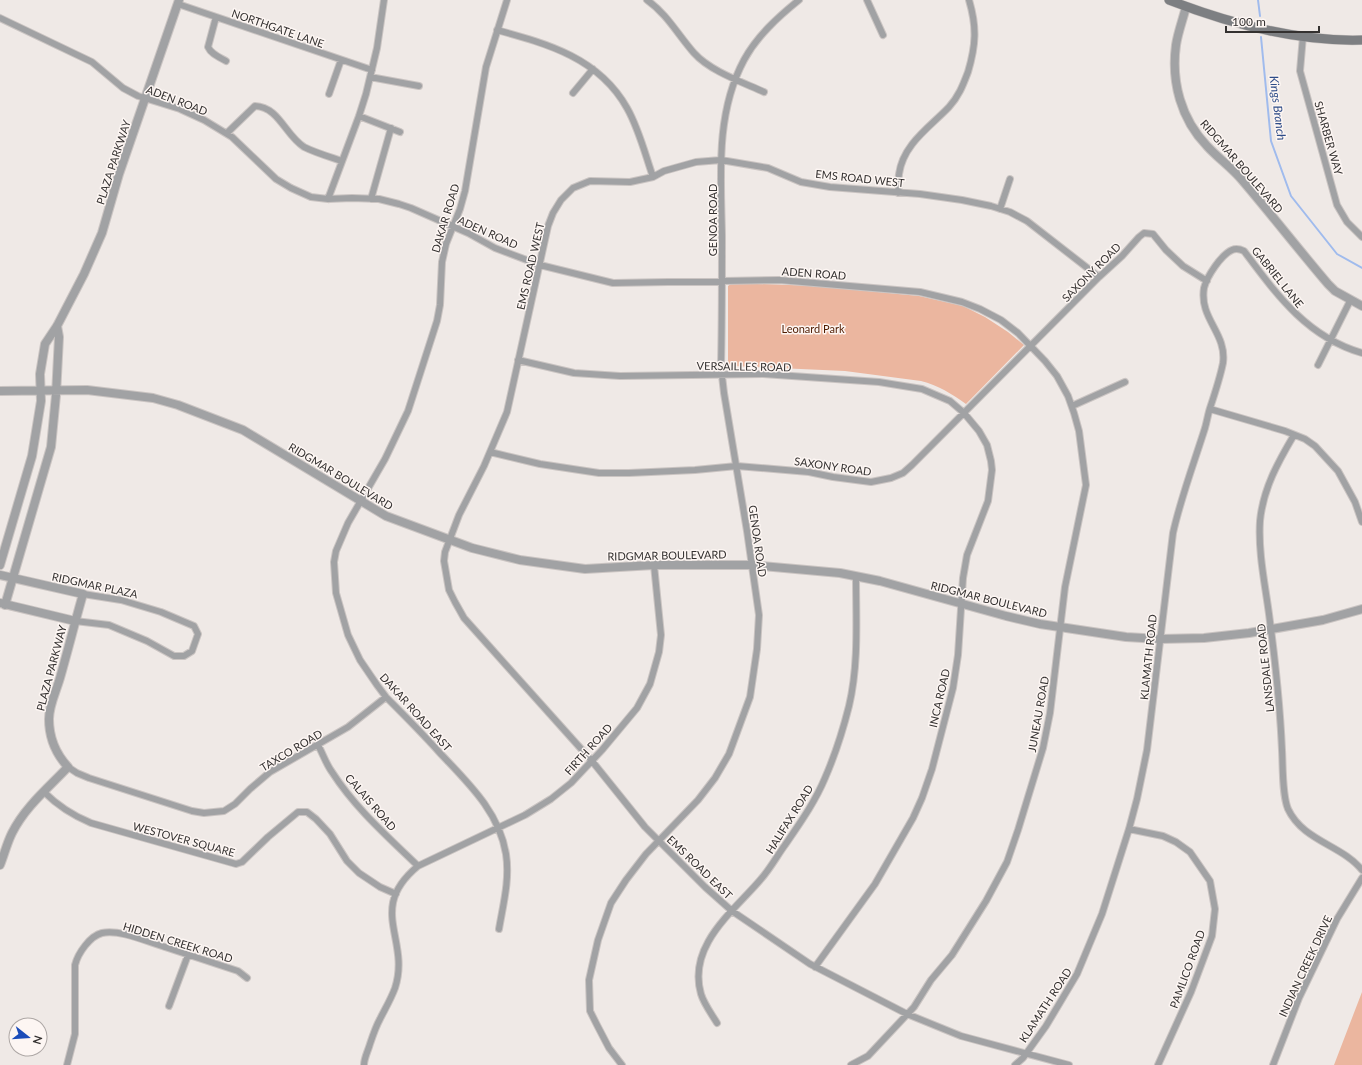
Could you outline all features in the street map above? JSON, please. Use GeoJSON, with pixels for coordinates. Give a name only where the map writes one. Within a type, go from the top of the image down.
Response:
{"type":"FeatureCollection","features":[{"type":"Feature","properties":{"kind":"main road"},"geometry":{"type":"LineString","coordinates":[[1169,0],[1219,18],[1258,28],[1336,40],[1362,40]]}},
{"type":"Feature","properties":{"kind":"street"},"geometry":{"type":"LineString","coordinates":[[328,199],[359,116],[382,25],[384,0]]}},
{"type":"Feature","properties":{"kind":"street","name":"DAKAR ROAD"},"geometry":{"type":"LineString","coordinates":[[361,501],[385,459],[408,411],[437,321],[440,305],[442,262],[446,244],[465,191],[486,68],[507,0]]}},
{"type":"Feature","properties":{"kind":"street"},"geometry":{"type":"LineString","coordinates":[[647,0],[662,12],[695,53],[716,69],[764,92]]}},
{"type":"Feature","properties":{"kind":"street"},"geometry":{"type":"LineString","coordinates":[[867,0],[883,35]]}},
{"type":"Feature","properties":{"kind":"street"},"geometry":{"type":"LineString","coordinates":[[898,193],[899,174],[902,163],[913,143],[949,107],[963,87],[973,55],[974,43],[974,26],[968,0]]}},
{"type":"Feature","properties":{"kind":"street","name":"GENOA ROAD"},"geometry":{"type":"LineString","coordinates":[[622,1065],[597,1025],[590,1010],[590,980],[598,940],[611,903],[626,880],[646,854],[698,800],[715,778],[729,754],[750,697],[759,636],[759,615],[722,375],[721,146],[729,98],[745,59],[761,36],[795,1]]}},
{"type":"Feature","properties":{"kind":"street","name":"NORTHGATE LANE"},"geometry":{"type":"LineString","coordinates":[[179,2],[216,17],[341,60],[371,73],[418,86]]}},
{"type":"Feature","properties":{"kind":"street","name":"PLAZA PARKWAY"},"geometry":{"type":"LineString","coordinates":[[0,565],[32,456],[41,401],[42,390],[40,374],[45,344],[57,326],[84,274],[102,233],[119,174],[179,2]]}},
{"type":"Feature","properties":{"kind":"street","name":"RIDGMAR BOULEVARD"},"geometry":{"type":"LineString","coordinates":[[1186,7],[1176,43],[1174,76],[1178,93],[1188,120],[1207,146],[1241,178],[1328,284],[1336,291],[1362,306]]}},
{"type":"Feature","properties":{"kind":"street"},"geometry":{"type":"LineString","coordinates":[[216,17],[208,47],[209,51],[226,61]]}},
{"type":"Feature","properties":{"kind":"street","name":"ADEN ROAD"},"geometry":{"type":"LineString","coordinates":[[0,18],[92,62],[123,88],[145,98],[197,116],[227,134],[276,178],[291,188],[311,197],[328,199],[379,199],[410,208],[468,233],[495,248],[540,265],[613,283],[779,280],[920,292],[962,302],[980,309],[1001,320],[1018,333],[1030,346]]}},
{"type":"Feature","properties":{"kind":"street"},"geometry":{"type":"LineString","coordinates":[[497,30],[552,47],[593,69],[607,81],[628,108],[653,177]]}},
{"type":"Feature","properties":{"kind":"street","name":"SHARBER WAY"},"geometry":{"type":"LineString","coordinates":[[1303,36],[1300,71],[1337,205],[1347,222],[1362,237]]}},
{"type":"Feature","properties":{"kind":"street"},"geometry":{"type":"LineString","coordinates":[[328,94],[341,60]]}},
{"type":"Feature","properties":{"kind":"street"},"geometry":{"type":"LineString","coordinates":[[573,92],[593,69]]}},
{"type":"Feature","properties":{"kind":"street"},"geometry":{"type":"LineString","coordinates":[[227,134],[255,106],[264,107],[272,112],[293,138],[304,147],[342,161]]}},
{"type":"Feature","properties":{"kind":"street"},"geometry":{"type":"LineString","coordinates":[[359,116],[400,132]]}},
{"type":"Feature","properties":{"kind":"street"},"geometry":{"type":"LineString","coordinates":[[371,199],[391,128]]}},
{"type":"Feature","properties":{"kind":"street","name":"EMS ROAD WEST"},"geometry":{"type":"LineString","coordinates":[[449,540],[458,515],[490,452],[507,412],[552,213],[561,200],[573,188],[590,181],[630,182],[653,177],[664,171],[696,162],[721,160],[768,168],[801,182],[830,187],[962,200],[1010,212],[1027,222],[1099,277]]}},
{"type":"Feature","properties":{"kind":"street"},"geometry":{"type":"LineString","coordinates":[[1000,209],[1010,179]]}},
{"type":"Feature","properties":{"kind":"street","name":"SAXONY ROAD"},"geometry":{"type":"LineString","coordinates":[[490,452],[540,464],[599,473],[629,474],[736,466],[809,472],[860,482],[878,482],[903,473],[1099,277],[1122,256],[1139,236],[1144,233],[1153,234],[1166,250],[1183,266],[1207,281]]}},
{"type":"Feature","properties":{"kind":"street","name":"KLAMATH ROAD"},"geometry":{"type":"LineString","coordinates":[[1015,1065],[1046,1026],[1077,974],[1102,914],[1129,829],[1147,750],[1173,533],[1177,512],[1205,427],[1223,363],[1222,343],[1207,315],[1204,299],[1204,288],[1213,269],[1223,257],[1232,250],[1240,249]]}},
{"type":"Feature","properties":{"kind":"street","name":"GABRIEL LANE"},"geometry":{"type":"LineString","coordinates":[[1240,249],[1244,250],[1283,301],[1298,317],[1314,330],[1330,340],[1362,354]]}},
{"type":"Feature","properties":{"kind":"street"},"geometry":{"type":"LineString","coordinates":[[1318,365],[1350,300]]}},
{"type":"Feature","properties":{"kind":"street"},"geometry":{"type":"LineString","coordinates":[[3,604],[13,578],[51,447],[59,336],[57,326]]}},
{"type":"Feature","properties":{"kind":"street","name":"JUNEAU ROAD"},"geometry":{"type":"LineString","coordinates":[[851,1065],[868,1056],[914,1007],[931,980],[952,955],[986,901],[1007,862],[1047,732],[1065,587],[1086,485],[1079,431],[1072,406],[1057,376],[1030,346]]}},
{"type":"Feature","properties":{"kind":"street","name":"VERSAILLES ROAD"},"geometry":{"type":"LineString","coordinates":[[518,360],[574,373],[620,376],[763,374],[878,382],[922,389],[950,401],[964,413]]}},
{"type":"Feature","properties":{"kind":"street"},"geometry":{"type":"LineString","coordinates":[[1072,406],[1125,382]]}},
{"type":"Feature","properties":{"kind":"street","name":"RIDGMAR BOULEVARD"},"geometry":{"type":"LineString","coordinates":[[0,391],[88,390],[153,398],[178,405],[243,430],[395,520],[449,540],[499,556],[565,567],[585,569],[654,564],[752,565],[840,573],[880,581],[1006,616],[1060,627],[1126,637],[1160,639],[1204,638],[1271,630],[1323,620],[1362,609]]}},
{"type":"Feature","properties":{"kind":"street"},"geometry":{"type":"LineString","coordinates":[[1210,409],[1294,435],[1315,446],[1338,471],[1355,502],[1362,522]]}},
{"type":"Feature","properties":{"kind":"street","name":"INCA ROAD"},"geometry":{"type":"LineString","coordinates":[[815,967],[860,907],[875,884],[913,818],[932,769],[953,688],[958,655],[963,578],[967,555],[988,501],[992,470],[986,445],[979,431],[964,413]]}},
{"type":"Feature","properties":{"kind":"street","name":"LANSDALE ROAD"},"geometry":{"type":"LineString","coordinates":[[1294,435],[1269,482],[1260,521],[1260,551],[1280,706],[1283,781],[1286,803],[1288,810],[1298,824],[1308,833],[1352,859],[1362,870]]}},
{"type":"Feature","properties":{"kind":"street"},"geometry":{"type":"LineString","coordinates":[[26,479],[40,483]]}},
{"type":"Feature","properties":{"kind":"street","name":"DAKAR ROAD EAST"},"geometry":{"type":"LineString","coordinates":[[361,501],[348,523],[336,551],[334,562],[336,593],[348,635],[376,685],[484,801],[498,828],[506,853],[507,875],[498,930]]}},
{"type":"Feature","properties":{"kind":"street","name":"EMS ROAD EAST"},"geometry":{"type":"LineString","coordinates":[[449,540],[444,561],[446,578],[455,602],[464,618],[592,761],[645,827],[705,887],[732,911],[815,967],[907,1014],[961,1036],[1069,1065]]}},
{"type":"Feature","properties":{"kind":"street","name":"FIRTH ROAD"},"geometry":{"type":"LineString","coordinates":[[364,1065],[379,1020],[395,988],[398,972],[398,953],[391,910],[400,884],[409,873],[418,866],[525,815],[551,799],[571,783],[638,708],[650,684],[659,652],[660,635],[654,564]]}},
{"type":"Feature","properties":{"kind":"street","name":"RIDGMAR PLAZA"},"geometry":{"type":"LineString","coordinates":[[0,575],[83,594],[121,600],[161,612],[194,626],[198,634],[192,651],[184,656],[174,656],[147,641],[109,625],[75,621],[3,604]]}},
{"type":"Feature","properties":{"kind":"street","name":"HALIFAX ROAD"},"geometry":{"type":"LineString","coordinates":[[717,1023],[705,1005],[698,983],[701,959],[709,939],[762,878],[810,808],[825,779],[835,753],[849,706],[853,680],[856,648],[856,577]]}},
{"type":"Feature","properties":{"kind":"street","name":"PLAZA PARKWAY"},"geometry":{"type":"LineString","coordinates":[[68,767],[58,756],[52,742],[49,711],[66,658],[83,594]]}},
{"type":"Feature","properties":{"kind":"street","name":"TAXCO ROAD"},"geometry":{"type":"LineString","coordinates":[[68,767],[89,778],[192,811],[213,813],[224,811],[236,804],[250,789],[270,772],[348,727],[386,697]]}},
{"type":"Feature","properties":{"kind":"street","name":"CALAIS ROAD"},"geometry":{"type":"LineString","coordinates":[[318,745],[331,771],[340,784],[376,826],[418,866]]}},
{"type":"Feature","properties":{"kind":"street"},"geometry":{"type":"LineString","coordinates":[[0,865],[12,834],[33,803],[68,767]]}},
{"type":"Feature","properties":{"kind":"street","name":"WESTOVER SQUARE"},"geometry":{"type":"LineString","coordinates":[[44,792],[54,802],[81,819],[236,864],[242,862],[268,837],[298,812],[307,812],[330,834],[347,862],[359,873],[380,887],[396,894]]}},
{"type":"Feature","properties":{"kind":"street","name":"PAMLICO ROAD"},"geometry":{"type":"LineString","coordinates":[[1129,829],[1163,836],[1176,842],[1190,852],[1210,881],[1215,909],[1212,936],[1191,992],[1158,1065]]}},
{"type":"Feature","properties":{"kind":"street","name":"INDIAN CREEK DRIVE"},"geometry":{"type":"LineString","coordinates":[[1273,1065],[1302,992],[1337,919],[1362,878]]}},
{"type":"Feature","properties":{"kind":"street","name":"HIDDEN CREEK ROAD"},"geometry":{"type":"LineString","coordinates":[[67,1065],[74,1034],[75,965],[77,957],[84,947],[97,935],[111,932],[141,939],[238,971],[247,978]]}},
{"type":"Feature","properties":{"kind":"street"},"geometry":{"type":"LineString","coordinates":[[169,1006],[188,955]]}},
{"type":"Feature","properties":{"kind":"green space","name":"Leonard Park"},"geometry":{"type":"Polygon","coordinates":[[[732,283],[816,286],[919,296],[963,306],[985,317],[1008,332],[1024,345],[966,404],[945,390],[921,381],[845,371],[732,366],[728,363],[728,286],[732,283]]]}},
{"type":"Feature","properties":{"kind":"green space"},"geometry":{"type":"Polygon","coordinates":[[[1362,992],[1362,1065],[1334,1065],[1362,992]]]}},
{"type":"Feature","properties":{"kind":"waterway","name":"Kings Branch"},"geometry":{"type":"LineString","coordinates":[[1258,0],[1260,16]]}},
{"type":"Feature","properties":{"kind":"waterway","name":"Kings Branch"},"geometry":{"type":"LineString","coordinates":[[1261,37],[1271,141],[1291,196],[1337,254],[1362,268]]}}]}
